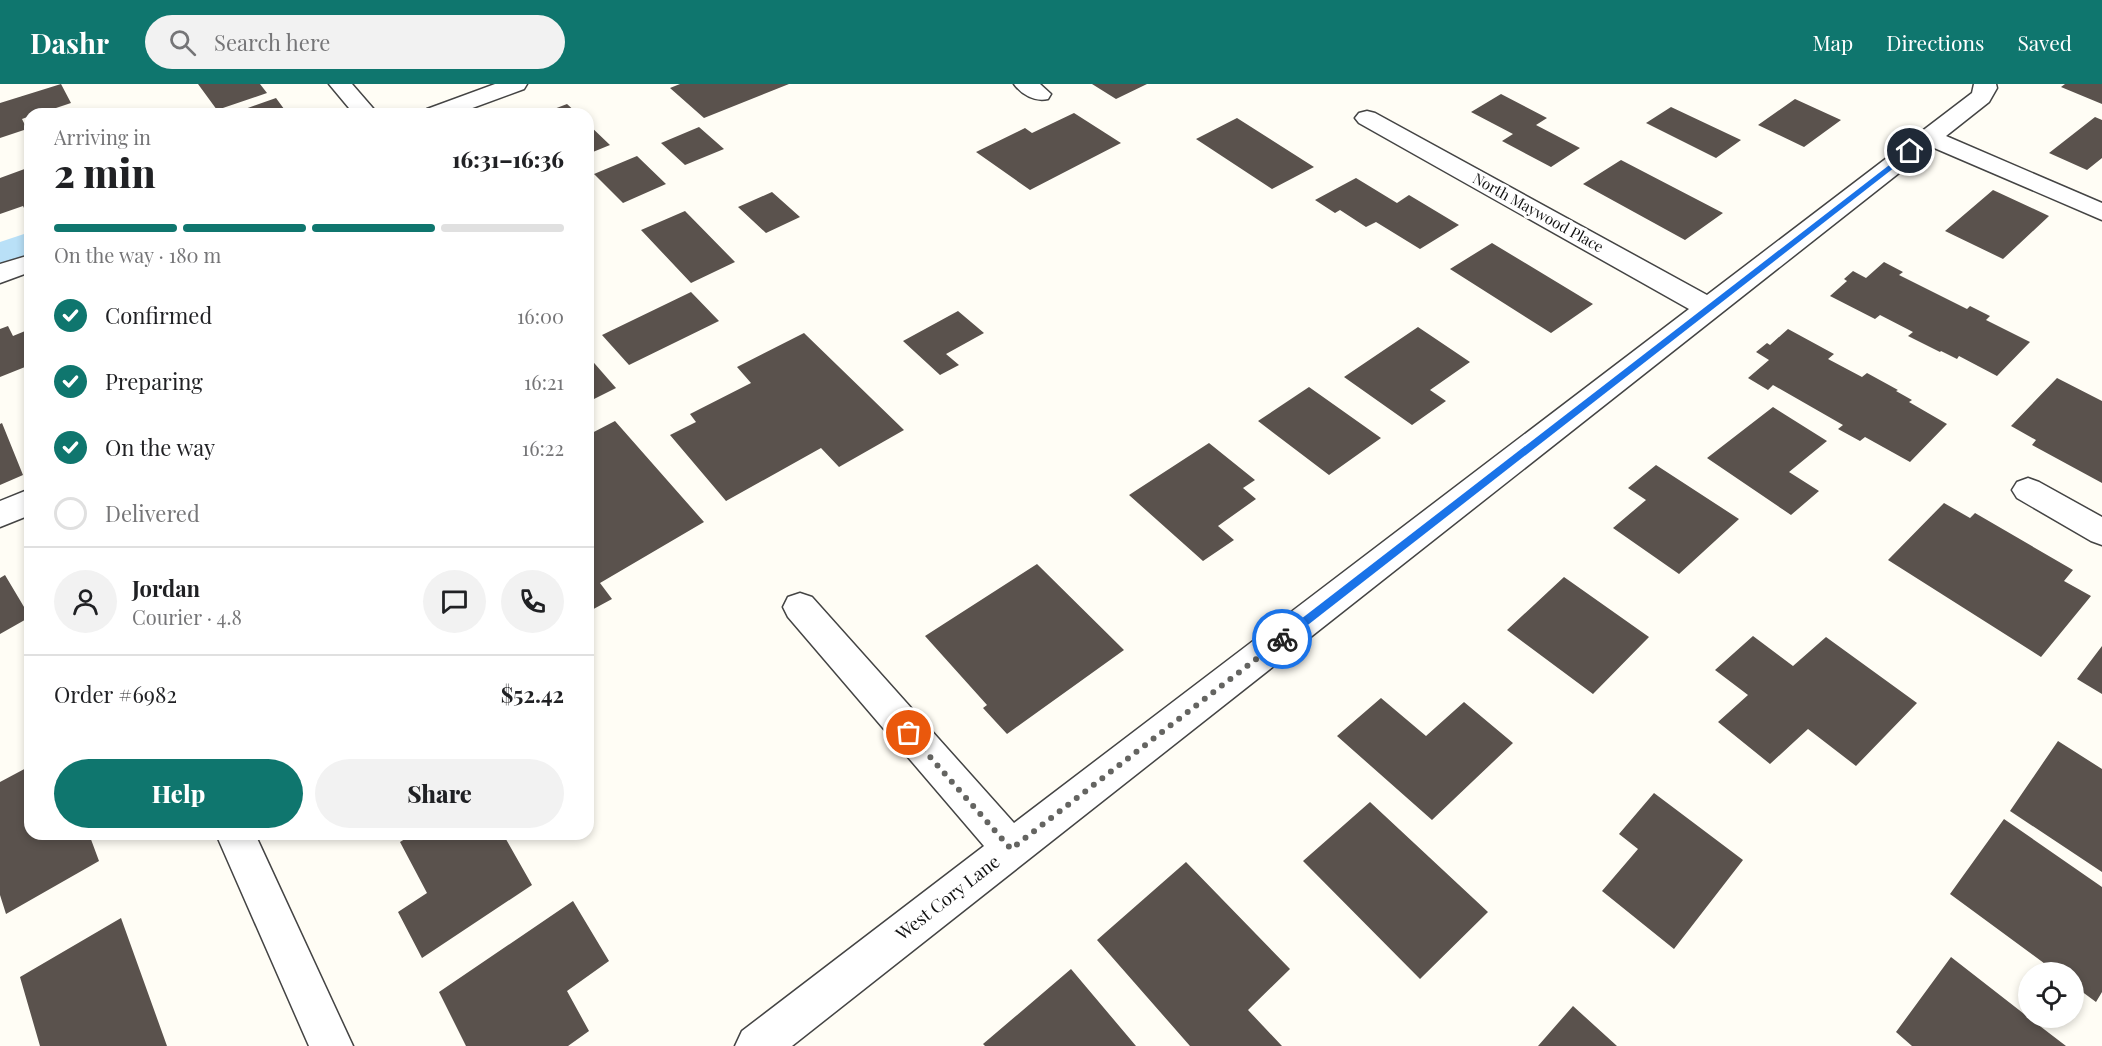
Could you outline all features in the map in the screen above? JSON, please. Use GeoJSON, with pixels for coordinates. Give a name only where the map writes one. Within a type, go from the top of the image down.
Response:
{"type":"FeatureCollection","features":[{"type":"Feature","properties":{"kind":"street"},"geometry":{"type":"LineString","coordinates":[[340,84],[361,108]]}},
{"type":"Feature","properties":{"kind":"street"},"geometry":{"type":"LineString","coordinates":[[451,108],[516,84]]}},
{"type":"Feature","properties":{"kind":"street","name":"West Cory Lane"},"geometry":{"type":"LineString","coordinates":[[757,1046],[1981,97],[1986,88],[1985,84]]}},
{"type":"Feature","properties":{"kind":"street","name":"North Maywood Place"},"geometry":{"type":"LineString","coordinates":[[1367,118],[1709,308]]}},
{"type":"Feature","properties":{"kind":"street"},"geometry":{"type":"LineString","coordinates":[[1929,137],[2102,212]]}},
{"type":"Feature","properties":{"kind":"street"},"geometry":{"type":"LineString","coordinates":[[0,274],[24,265]]}},
{"type":"Feature","properties":{"kind":"street"},"geometry":{"type":"LineString","coordinates":[[2028,490],[2102,532]]}},
{"type":"Feature","properties":{"kind":"street"},"geometry":{"type":"LineString","coordinates":[[0,515],[24,504]]}},
{"type":"Feature","properties":{"kind":"street"},"geometry":{"type":"LineString","coordinates":[[800,607],[1011,849]]}},
{"type":"Feature","properties":{"kind":"street"},"geometry":{"type":"LineString","coordinates":[[238,840],[331,1046]]}},
{"type":"Feature","properties":{"kind":"building"},"geometry":{"type":"Polygon","coordinates":[[[61,84],[71,103],[56,108],[24,108],[24,118],[22,119],[24,130],[0,138],[0,103],[61,84]]]}},
{"type":"Feature","properties":{"kind":"building"},"geometry":{"type":"Polygon","coordinates":[[[198,84],[260,84],[267,93],[223,108],[216,108],[198,84]]]}},
{"type":"Feature","properties":{"kind":"building"},"geometry":{"type":"Polygon","coordinates":[[[680,84],[789,84],[704,118],[670,88],[680,84]]]}},
{"type":"Feature","properties":{"kind":"building"},"geometry":{"type":"Polygon","coordinates":[[[1092,84],[1147,84],[1116,99],[1092,84]]]}},
{"type":"Feature","properties":{"kind":"building"},"geometry":{"type":"Polygon","coordinates":[[[2065,84],[2102,84],[2102,104],[2061,87],[2065,84]]]}},
{"type":"Feature","properties":{"kind":"building"},"geometry":{"type":"Polygon","coordinates":[[[1501,94],[1547,118],[1536,125],[1580,148],[1551,167],[1502,141],[1513,134],[1471,112],[1501,94]]]}},
{"type":"Feature","properties":{"kind":"building"},"geometry":{"type":"Polygon","coordinates":[[[276,98],[283,108],[248,108],[276,98]]]}},
{"type":"Feature","properties":{"kind":"building"},"geometry":{"type":"Polygon","coordinates":[[[1795,99],[1841,120],[1804,147],[1758,125],[1795,99]]]}},
{"type":"Feature","properties":{"kind":"building"},"geometry":{"type":"Polygon","coordinates":[[[567,104],[571,108],[557,108],[567,104]]]}},
{"type":"Feature","properties":{"kind":"building"},"geometry":{"type":"Polygon","coordinates":[[[1671,107],[1741,140],[1716,158],[1646,123],[1671,107]]]}},
{"type":"Feature","properties":{"kind":"building"},"geometry":{"type":"Polygon","coordinates":[[[1074,113],[1121,143],[1030,190],[976,152],[1025,128],[1032,133],[1074,113]]]}},
{"type":"Feature","properties":{"kind":"building"},"geometry":{"type":"Polygon","coordinates":[[[2095,117],[2102,120],[2102,158],[2087,170],[2049,153],[2095,117]]]}},
{"type":"Feature","properties":{"kind":"building"},"geometry":{"type":"Polygon","coordinates":[[[1237,118],[1314,167],[1272,189],[1196,139],[1237,118]]]}},
{"type":"Feature","properties":{"kind":"building"},"geometry":{"type":"Polygon","coordinates":[[[699,127],[724,149],[685,165],[661,143],[699,127]]]}},
{"type":"Feature","properties":{"kind":"building"},"geometry":{"type":"Polygon","coordinates":[[[594,130],[610,145],[594,152],[594,130]]]}},
{"type":"Feature","properties":{"kind":"building"},"geometry":{"type":"Polygon","coordinates":[[[637,156],[666,184],[623,203],[594,174],[637,156]]]}},
{"type":"Feature","properties":{"kind":"building"},"geometry":{"type":"Polygon","coordinates":[[[1621,160],[1723,213],[1685,240],[1583,184],[1621,160]]]}},
{"type":"Feature","properties":{"kind":"building"},"geometry":{"type":"Polygon","coordinates":[[[24,169],[24,208],[23,206],[0,214],[0,178],[24,169]]]}},
{"type":"Feature","properties":{"kind":"building"},"geometry":{"type":"Polygon","coordinates":[[[1356,178],[1397,203],[1409,195],[1459,225],[1420,249],[1376,222],[1366,227],[1340,210],[1335,213],[1315,200],[1356,178]]]}},
{"type":"Feature","properties":{"kind":"building"},"geometry":{"type":"Polygon","coordinates":[[[1993,190],[2049,216],[2003,259],[1945,231],[1993,190]]]}},
{"type":"Feature","properties":{"kind":"building"},"geometry":{"type":"Polygon","coordinates":[[[772,192],[800,217],[766,233],[738,207],[772,192]]]}},
{"type":"Feature","properties":{"kind":"building"},"geometry":{"type":"Polygon","coordinates":[[[685,211],[735,262],[691,283],[641,230],[685,211]]]}},
{"type":"Feature","properties":{"kind":"building"},"geometry":{"type":"Polygon","coordinates":[[[1492,243],[1593,304],[1551,333],[1450,269],[1492,243]]]}},
{"type":"Feature","properties":{"kind":"building"},"geometry":{"type":"Polygon","coordinates":[[[1884,262],[1903,272],[1899,275],[1967,309],[1970,306],[1990,316],[1986,320],[2030,342],[1997,376],[1959,356],[1957,359],[1908,336],[1913,332],[1880,315],[1875,319],[1830,296],[1847,281],[1844,279],[1853,271],[1866,278],[1884,262]]]}},
{"type":"Feature","properties":{"kind":"building"},"geometry":{"type":"Polygon","coordinates":[[[691,292],[719,321],[629,365],[602,335],[691,292]]]}},
{"type":"Feature","properties":{"kind":"building"},"geometry":{"type":"Polygon","coordinates":[[[958,311],[984,333],[946,354],[959,365],[940,375],[903,341],[958,311]]]}},
{"type":"Feature","properties":{"kind":"building"},"geometry":{"type":"Polygon","coordinates":[[[8,326],[13,336],[24,331],[24,367],[0,377],[0,329],[8,326]]]}},
{"type":"Feature","properties":{"kind":"building"},"geometry":{"type":"Polygon","coordinates":[[[1418,327],[1470,362],[1430,390],[1446,401],[1412,425],[1344,377],[1418,327]]]}},
{"type":"Feature","properties":{"kind":"building"},"geometry":{"type":"Polygon","coordinates":[[[1788,329],[1834,354],[1828,359],[1862,377],[1867,373],[1898,390],[1896,391],[1912,400],[1909,402],[1947,424],[1910,462],[1865,437],[1860,441],[1838,429],[1843,425],[1773,385],[1768,390],[1748,378],[1769,360],[1756,352],[1767,343],[1770,345],[1788,329]]]}},
{"type":"Feature","properties":{"kind":"building"},"geometry":{"type":"Polygon","coordinates":[[[804,333],[904,430],[839,467],[821,448],[726,501],[670,435],[696,422],[690,414],[751,383],[737,367],[804,333]]]}},
{"type":"Feature","properties":{"kind":"building"},"geometry":{"type":"Polygon","coordinates":[[[594,363],[616,388],[594,399],[594,363]]]}},
{"type":"Feature","properties":{"kind":"building"},"geometry":{"type":"Polygon","coordinates":[[[2057,378],[2102,401],[2102,483],[2032,445],[2036,440],[2011,426],[2057,378]]]}},
{"type":"Feature","properties":{"kind":"building"},"geometry":{"type":"Polygon","coordinates":[[[1309,387],[1381,438],[1329,475],[1258,421],[1309,387]]]}},
{"type":"Feature","properties":{"kind":"building"},"geometry":{"type":"Polygon","coordinates":[[[1773,407],[1827,441],[1789,472],[1819,491],[1791,515],[1707,458],[1773,407]]]}},
{"type":"Feature","properties":{"kind":"building"},"geometry":{"type":"Polygon","coordinates":[[[615,421],[704,522],[600,583],[612,599],[594,609],[594,432],[615,421]]]}},
{"type":"Feature","properties":{"kind":"building"},"geometry":{"type":"Polygon","coordinates":[[[2,423],[23,475],[0,485],[0,424],[2,423]]]}},
{"type":"Feature","properties":{"kind":"building"},"geometry":{"type":"Polygon","coordinates":[[[1209,443],[1255,480],[1243,488],[1256,499],[1218,526],[1234,540],[1203,561],[1129,495],[1209,443]]]}},
{"type":"Feature","properties":{"kind":"building"},"geometry":{"type":"Polygon","coordinates":[[[1656,465],[1739,519],[1679,574],[1613,528],[1646,500],[1628,488],[1656,465]]]}},
{"type":"Feature","properties":{"kind":"building"},"geometry":{"type":"Polygon","coordinates":[[[1944,503],[1970,518],[1975,513],[2073,570],[2064,581],[2091,596],[2041,657],[1888,560],[1944,503]]]}},
{"type":"Feature","properties":{"kind":"building"},"geometry":{"type":"Polygon","coordinates":[[[1037,564],[1124,650],[1007,734],[983,708],[987,705],[925,636],[1037,564]]]}},
{"type":"Feature","properties":{"kind":"building"},"geometry":{"type":"Polygon","coordinates":[[[5,575],[24,607],[24,620],[0,634],[0,578],[5,575]]]}},
{"type":"Feature","properties":{"kind":"building"},"geometry":{"type":"Polygon","coordinates":[[[1564,577],[1649,637],[1593,694],[1507,630],[1564,577]]]}},
{"type":"Feature","properties":{"kind":"building"},"geometry":{"type":"Polygon","coordinates":[[[1753,636],[1793,666],[1826,637],[1917,703],[1856,766],[1808,729],[1770,764],[1718,722],[1748,695],[1715,670],[1753,636]]]}},
{"type":"Feature","properties":{"kind":"building"},"geometry":{"type":"Polygon","coordinates":[[[2102,646],[2102,694],[2077,679],[2102,646]]]}},
{"type":"Feature","properties":{"kind":"building"},"geometry":{"type":"Polygon","coordinates":[[[1381,698],[1426,736],[1464,702],[1513,743],[1432,820],[1337,736],[1381,698]]]}},
{"type":"Feature","properties":{"kind":"building"},"geometry":{"type":"Polygon","coordinates":[[[2058,741],[2102,769],[2102,872],[2010,811],[2058,741]]]}},
{"type":"Feature","properties":{"kind":"building"},"geometry":{"type":"Polygon","coordinates":[[[24,769],[24,840],[91,840],[99,861],[6,914],[0,895],[0,782],[24,769]]]}},
{"type":"Feature","properties":{"kind":"building"},"geometry":{"type":"Polygon","coordinates":[[[1654,793],[1743,860],[1674,949],[1602,891],[1638,849],[1619,834],[1654,793]]]}},
{"type":"Feature","properties":{"kind":"building"},"geometry":{"type":"Polygon","coordinates":[[[1370,802],[1488,912],[1420,979],[1303,861],[1370,802]]]}},
{"type":"Feature","properties":{"kind":"building"},"geometry":{"type":"Polygon","coordinates":[[[2004,819],[2102,887],[2102,992],[2096,1002],[2084,993],[2084,962],[2042,962],[1950,894],[2004,819]]]}},
{"type":"Feature","properties":{"kind":"building"},"geometry":{"type":"Polygon","coordinates":[[[403,840],[506,840],[532,885],[422,958],[398,912],[427,893],[400,842],[403,840]]]}},
{"type":"Feature","properties":{"kind":"building"},"geometry":{"type":"Polygon","coordinates":[[[1186,862],[1290,969],[1248,1010],[1282,1046],[1190,1046],[1097,940],[1186,862]]]}},
{"type":"Feature","properties":{"kind":"building"},"geometry":{"type":"Polygon","coordinates":[[[573,901],[609,961],[567,991],[589,1031],[568,1046],[466,1046],[439,992],[573,901]]]}},
{"type":"Feature","properties":{"kind":"building"},"geometry":{"type":"Polygon","coordinates":[[[121,918],[167,1046],[40,1046],[20,977],[121,918]]]}},
{"type":"Feature","properties":{"kind":"building"},"geometry":{"type":"Polygon","coordinates":[[[1951,957],[2018,1009],[2018,1028],[2043,1028],[2066,1046],[1912,1046],[1896,1032],[1951,957]]]}},
{"type":"Feature","properties":{"kind":"building"},"geometry":{"type":"Polygon","coordinates":[[[1071,969],[1136,1046],[985,1046],[983,1044],[1071,969]]]}},
{"type":"Feature","properties":{"kind":"building"},"geometry":{"type":"Polygon","coordinates":[[[1573,1006],[1617,1046],[1538,1046],[1573,1006]]]}},
{"type":"Feature","properties":{"kind":"waterway"},"geometry":{"type":"LineString","coordinates":[[0,256],[24,246]]}},
{"type":"Feature","properties":{"kind":"way so far"},"geometry":{"type":"LineString","coordinates":[[909,733],[1011,849],[1282,639]]}},
{"type":"Feature","properties":{"kind":"route"},"geometry":{"type":"LineString","coordinates":[[1282,639],[1910,151]]}}]}
